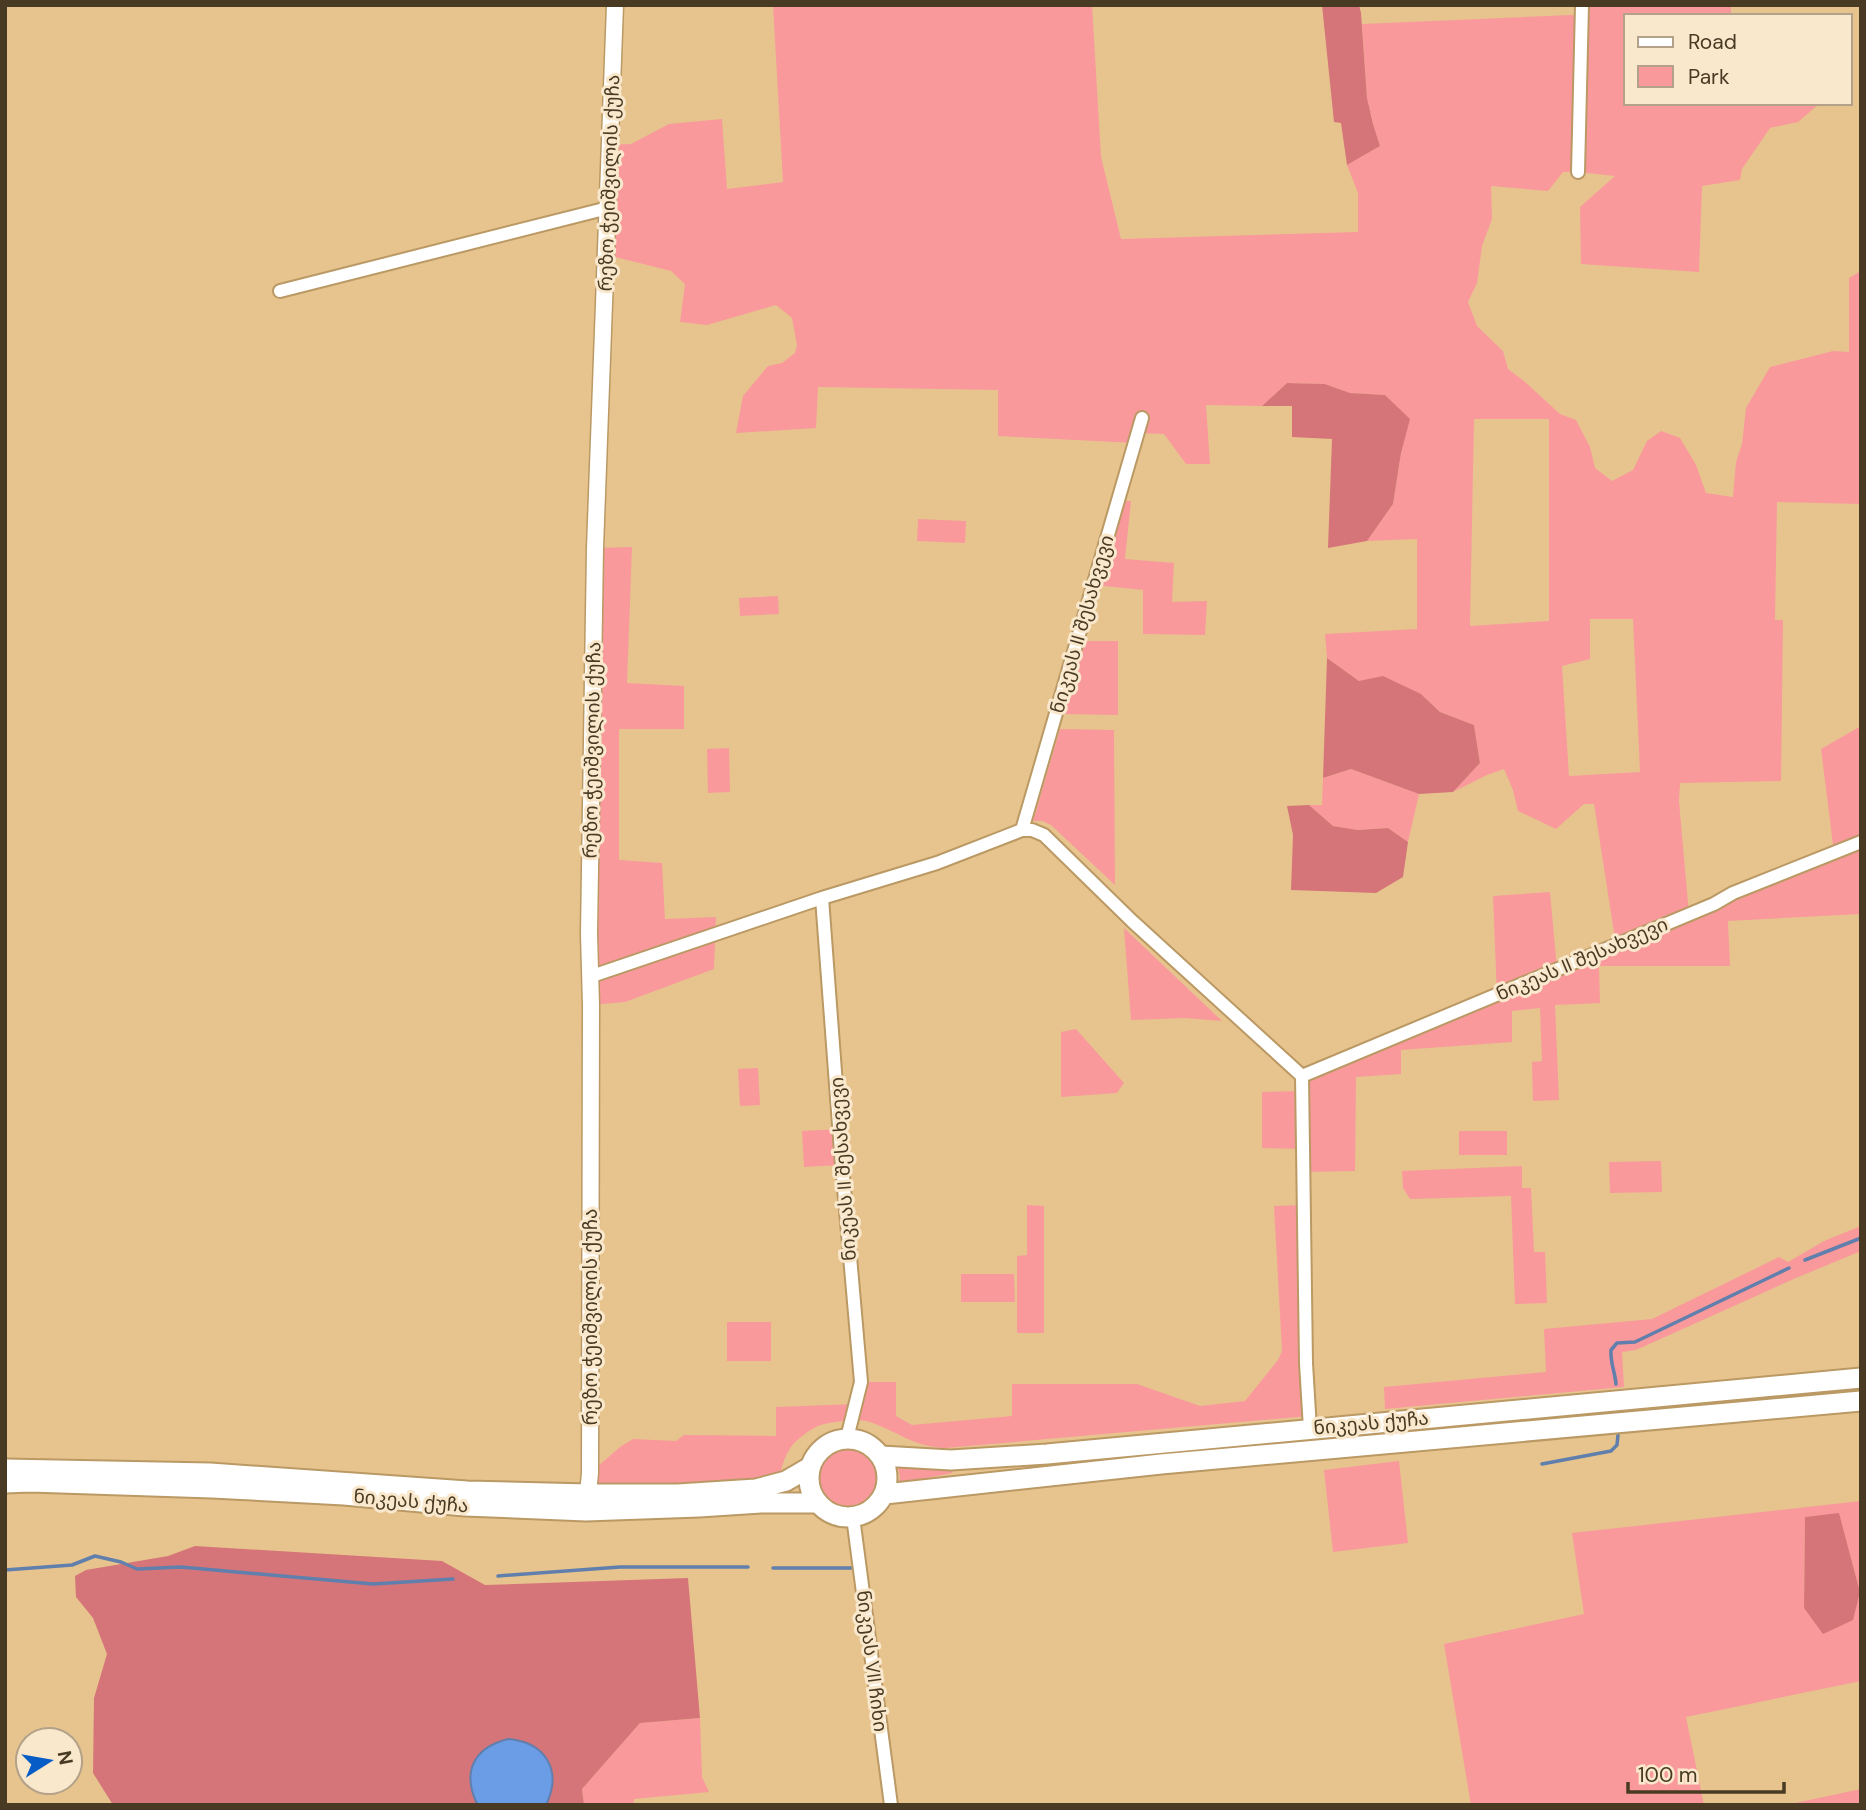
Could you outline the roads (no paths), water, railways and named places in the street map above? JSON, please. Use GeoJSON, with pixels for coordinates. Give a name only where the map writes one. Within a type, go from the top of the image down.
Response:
{"type":"FeatureCollection","features":[{"type":"Feature","properties":{"kind":"main road","name":"რეზო ჭეიშვილის ქუჩა"},"geometry":{"type":"LineString","coordinates":[[587,1503],[591,1004],[589,977],[595,562],[615,5]]}},
{"type":"Feature","properties":{"kind":"main road","name":"ნიკეას ქუჩა"},"geometry":{"type":"LineString","coordinates":[[5,1469],[210,1473],[467,1491],[587,1503],[756,1489],[786,1481],[810,1467],[824,1447],[847,1438],[870,1445],[881,1456],[951,1460],[1047,1454],[1861,1378]]}},
{"type":"Feature","properties":{"kind":"main road","name":"ნიკეას ქუჩა"},"geometry":{"type":"LineString","coordinates":[[885,1494],[1161,1464],[1861,1401]]}},
{"type":"Feature","properties":{"kind":"main road"},"geometry":{"type":"LineString","coordinates":[[853,1517],[866,1513],[877,1505],[885,1494],[888,1480],[881,1456]]}},
{"type":"Feature","properties":{"kind":"main road"},"geometry":{"type":"LineString","coordinates":[[810,1467],[811,1492],[818,1503]]}},
{"type":"Feature","properties":{"kind":"main road","name":"ნიკეას ქუჩა"},"geometry":{"type":"LineString","coordinates":[[5,1483],[212,1488],[344,1495],[464,1506],[587,1503],[699,1507],[818,1503],[839,1517],[853,1517]]}},
{"type":"Feature","properties":{"kind":"street"},"geometry":{"type":"LineString","coordinates":[[1578,172],[1582,5]]}},
{"type":"Feature","properties":{"kind":"street"},"geometry":{"type":"LineString","coordinates":[[280,291],[608,208]]}},
{"type":"Feature","properties":{"kind":"street","name":"ნიკეას II შესახვევი"},"geometry":{"type":"LineString","coordinates":[[1022,830],[1142,418]]}},
{"type":"Feature","properties":{"kind":"street"},"geometry":{"type":"LineString","coordinates":[[589,977],[822,898],[937,863],[1022,830],[1044,835],[1302,1076],[1306,1347],[1310,1429]]}},
{"type":"Feature","properties":{"kind":"street","name":"ნიკეას II შესახვევი"},"geometry":{"type":"LineString","coordinates":[[1302,1076],[1714,904],[1733,893],[1861,842]]}},
{"type":"Feature","properties":{"kind":"street","name":"ნიკეას II შესახვევი"},"geometry":{"type":"LineString","coordinates":[[822,898],[861,1382],[847,1438]]}},
{"type":"Feature","properties":{"kind":"street","name":"ნიკეას VII ჩიხი"},"geometry":{"type":"LineString","coordinates":[[853,1517],[891,1805]]}},
{"type":"Feature","properties":{"kind":"water"},"geometry":{"type":"Polygon","coordinates":[[[508,1739],[532,1746],[547,1760],[552,1780],[546,1805],[477,1804],[471,1782],[474,1763],[486,1748],[508,1739]]]}},
{"type":"Feature","properties":{"kind":"waterway"},"geometry":{"type":"LineString","coordinates":[[1805,1260],[1861,1238]]}},
{"type":"Feature","properties":{"kind":"waterway"},"geometry":{"type":"LineString","coordinates":[[1616,1384],[1611,1350],[1617,1343],[1635,1342],[1789,1268]]}},
{"type":"Feature","properties":{"kind":"waterway"},"geometry":{"type":"LineString","coordinates":[[1542,1464],[1611,1451],[1617,1445],[1618,1435]]}},
{"type":"Feature","properties":{"kind":"waterway"},"geometry":{"type":"LineString","coordinates":[[5,1570],[72,1565],[95,1556],[137,1569],[181,1567],[373,1584],[453,1579]]}},
{"type":"Feature","properties":{"kind":"waterway"},"geometry":{"type":"LineString","coordinates":[[498,1576],[620,1567],[748,1567]]}},
{"type":"Feature","properties":{"kind":"waterway"},"geometry":{"type":"LineString","coordinates":[[773,1568],[851,1568]]}}]}
